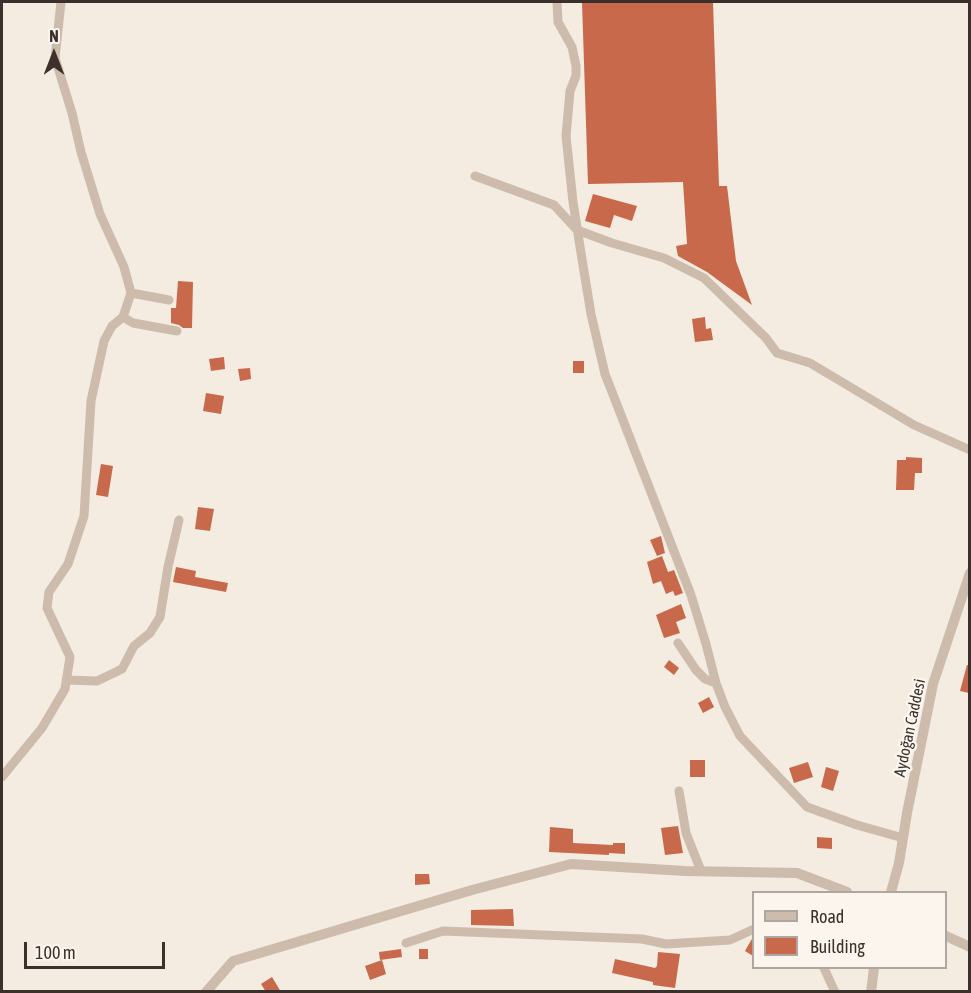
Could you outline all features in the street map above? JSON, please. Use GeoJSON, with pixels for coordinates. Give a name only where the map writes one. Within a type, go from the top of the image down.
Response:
{"type":"FeatureCollection","features":[{"type":"Feature","properties":{"kind":"street"},"geometry":{"type":"LineString","coordinates":[[2,777],[42,729],[65,689],[70,657],[47,608],[49,592],[68,564],[84,516],[91,401],[104,341],[112,326],[123,317],[131,293],[124,267],[100,214],[55,58],[61,2]]}},
{"type":"Feature","properties":{"kind":"street"},"geometry":{"type":"LineString","coordinates":[[557,2],[558,21],[572,47],[576,66],[576,76],[570,91],[566,136],[577,230],[591,314],[605,374],[687,584],[716,683],[740,736],[807,807],[903,838]]}},
{"type":"Feature","properties":{"kind":"street"},"geometry":{"type":"LineString","coordinates":[[475,176],[554,205],[577,230],[664,258],[704,278],[766,338],[777,353],[810,363],[914,425],[969,450]]}},
{"type":"Feature","properties":{"kind":"street"},"geometry":{"type":"LineString","coordinates":[[131,293],[169,300]]}},
{"type":"Feature","properties":{"kind":"street"},"geometry":{"type":"LineString","coordinates":[[123,317],[133,323],[177,332]]}},
{"type":"Feature","properties":{"kind":"street"},"geometry":{"type":"LineString","coordinates":[[66,680],[96,681],[122,669],[134,646],[150,633],[160,617],[179,520]]}},
{"type":"Feature","properties":{"kind":"street","name":"Aydoğan Caddesi"},"geometry":{"type":"LineString","coordinates":[[891,891],[933,684],[969,573]]}},
{"type":"Feature","properties":{"kind":"street"},"geometry":{"type":"LineString","coordinates":[[678,643],[696,670],[705,679],[716,683]]}},
{"type":"Feature","properties":{"kind":"street"},"geometry":{"type":"LineString","coordinates":[[678,791],[686,833],[701,871]]}},
{"type":"Feature","properties":{"kind":"street"},"geometry":{"type":"LineString","coordinates":[[206,992],[233,962],[472,890],[571,864],[796,873],[844,891]]}},
{"type":"Feature","properties":{"kind":"street"},"geometry":{"type":"LineString","coordinates":[[406,943],[443,931],[642,939],[666,944],[730,940],[752,929]]}},
{"type":"Feature","properties":{"kind":"street"},"geometry":{"type":"LineString","coordinates":[[947,937],[969,947]]}},
{"type":"Feature","properties":{"kind":"street"},"geometry":{"type":"LineString","coordinates":[[824,969],[835,992]]}},
{"type":"Feature","properties":{"kind":"street"},"geometry":{"type":"LineString","coordinates":[[871,992],[874,969]]}},
{"type":"Feature","properties":{"kind":"building"},"geometry":{"type":"Polygon","coordinates":[[[582,2],[713,2],[719,186],[727,186],[736,261],[752,305],[707,272],[678,256],[676,246],[687,244],[683,182],[588,184],[582,2]]]}},
{"type":"Feature","properties":{"kind":"building"},"geometry":{"type":"Polygon","coordinates":[[[593,194],[637,206],[632,221],[614,215],[610,228],[585,221],[593,194]]]}},
{"type":"Feature","properties":{"kind":"building"},"geometry":{"type":"Polygon","coordinates":[[[178,281],[193,282],[192,328],[183,328],[171,323],[171,308],[176,308],[178,281]]]}},
{"type":"Feature","properties":{"kind":"building"},"geometry":{"type":"Polygon","coordinates":[[[705,317],[706,329],[711,328],[713,340],[695,342],[692,319],[705,317]]]}},
{"type":"Feature","properties":{"kind":"building"},"geometry":{"type":"Polygon","coordinates":[[[224,357],[225,369],[211,371],[209,359],[224,357]]]}},
{"type":"Feature","properties":{"kind":"building"},"geometry":{"type":"Polygon","coordinates":[[[573,361],[584,361],[584,373],[573,373],[573,361]]]}},
{"type":"Feature","properties":{"kind":"building"},"geometry":{"type":"Polygon","coordinates":[[[250,368],[251,379],[240,381],[238,369],[250,368]]]}},
{"type":"Feature","properties":{"kind":"building"},"geometry":{"type":"Polygon","coordinates":[[[206,393],[224,396],[221,414],[203,411],[206,393]]]}},
{"type":"Feature","properties":{"kind":"building"},"geometry":{"type":"Polygon","coordinates":[[[906,457],[922,458],[922,473],[915,473],[914,490],[896,490],[897,460],[906,460],[906,457]]]}},
{"type":"Feature","properties":{"kind":"building"},"geometry":{"type":"Polygon","coordinates":[[[101,464],[113,466],[108,497],[96,495],[101,464]]]}},
{"type":"Feature","properties":{"kind":"building"},"geometry":{"type":"Polygon","coordinates":[[[198,507],[214,509],[210,531],[195,529],[198,507]]]}},
{"type":"Feature","properties":{"kind":"building"},"geometry":{"type":"Polygon","coordinates":[[[661,536],[665,553],[657,556],[650,540],[661,536]]]}},
{"type":"Feature","properties":{"kind":"building"},"geometry":{"type":"Polygon","coordinates":[[[662,556],[668,572],[674,570],[683,593],[675,596],[673,591],[666,594],[661,581],[653,584],[647,562],[662,556]]]}},
{"type":"Feature","properties":{"kind":"building"},"geometry":{"type":"Polygon","coordinates":[[[176,567],[196,571],[195,577],[228,583],[226,592],[173,582],[176,567]]]}},
{"type":"Feature","properties":{"kind":"building"},"geometry":{"type":"Polygon","coordinates":[[[681,604],[686,618],[676,622],[680,633],[664,638],[656,615],[681,604]]]}},
{"type":"Feature","properties":{"kind":"building"},"geometry":{"type":"Polygon","coordinates":[[[669,660],[679,668],[674,675],[664,667],[669,660]]]}},
{"type":"Feature","properties":{"kind":"building"},"geometry":{"type":"Polygon","coordinates":[[[967,665],[969,665],[969,693],[960,691],[967,665]]]}},
{"type":"Feature","properties":{"kind":"building"},"geometry":{"type":"Polygon","coordinates":[[[709,697],[714,707],[703,713],[698,703],[709,697]]]}},
{"type":"Feature","properties":{"kind":"building"},"geometry":{"type":"Polygon","coordinates":[[[690,760],[705,760],[705,777],[690,777],[690,760]]]}},
{"type":"Feature","properties":{"kind":"building"},"geometry":{"type":"Polygon","coordinates":[[[808,762],[813,777],[794,783],[789,768],[808,762]]]}},
{"type":"Feature","properties":{"kind":"building"},"geometry":{"type":"Polygon","coordinates":[[[826,767],[839,771],[833,791],[821,787],[826,767]]]}},
{"type":"Feature","properties":{"kind":"building"},"geometry":{"type":"Polygon","coordinates":[[[678,826],[683,853],[665,855],[661,828],[678,826]]]}},
{"type":"Feature","properties":{"kind":"building"},"geometry":{"type":"Polygon","coordinates":[[[550,827],[573,829],[573,843],[613,845],[613,843],[625,843],[625,854],[549,852],[550,827]]]}},
{"type":"Feature","properties":{"kind":"building"},"geometry":{"type":"Polygon","coordinates":[[[817,837],[832,838],[832,849],[817,848],[817,837]]]}},
{"type":"Feature","properties":{"kind":"building"},"geometry":{"type":"Polygon","coordinates":[[[415,874],[429,874],[430,884],[415,885],[415,874]]]}},
{"type":"Feature","properties":{"kind":"building"},"geometry":{"type":"Polygon","coordinates":[[[513,909],[514,926],[471,925],[471,910],[513,909]]]}},
{"type":"Feature","properties":{"kind":"building"},"geometry":{"type":"Polygon","coordinates":[[[752,939],[752,955],[745,951],[752,939]]]}},
{"type":"Feature","properties":{"kind":"building"},"geometry":{"type":"Polygon","coordinates":[[[401,949],[402,957],[380,960],[379,952],[401,949]]]}},
{"type":"Feature","properties":{"kind":"building"},"geometry":{"type":"Polygon","coordinates":[[[419,949],[428,949],[428,959],[419,959],[419,949]]]}},
{"type":"Feature","properties":{"kind":"building"},"geometry":{"type":"Polygon","coordinates":[[[658,952],[680,954],[675,988],[653,985],[653,982],[612,973],[615,959],[655,968],[658,952]]]}},
{"type":"Feature","properties":{"kind":"building"},"geometry":{"type":"Polygon","coordinates":[[[382,960],[386,974],[370,980],[365,966],[382,960]]]}},
{"type":"Feature","properties":{"kind":"building"},"geometry":{"type":"Polygon","coordinates":[[[272,977],[281,992],[266,992],[261,984],[272,977]]]}}]}
